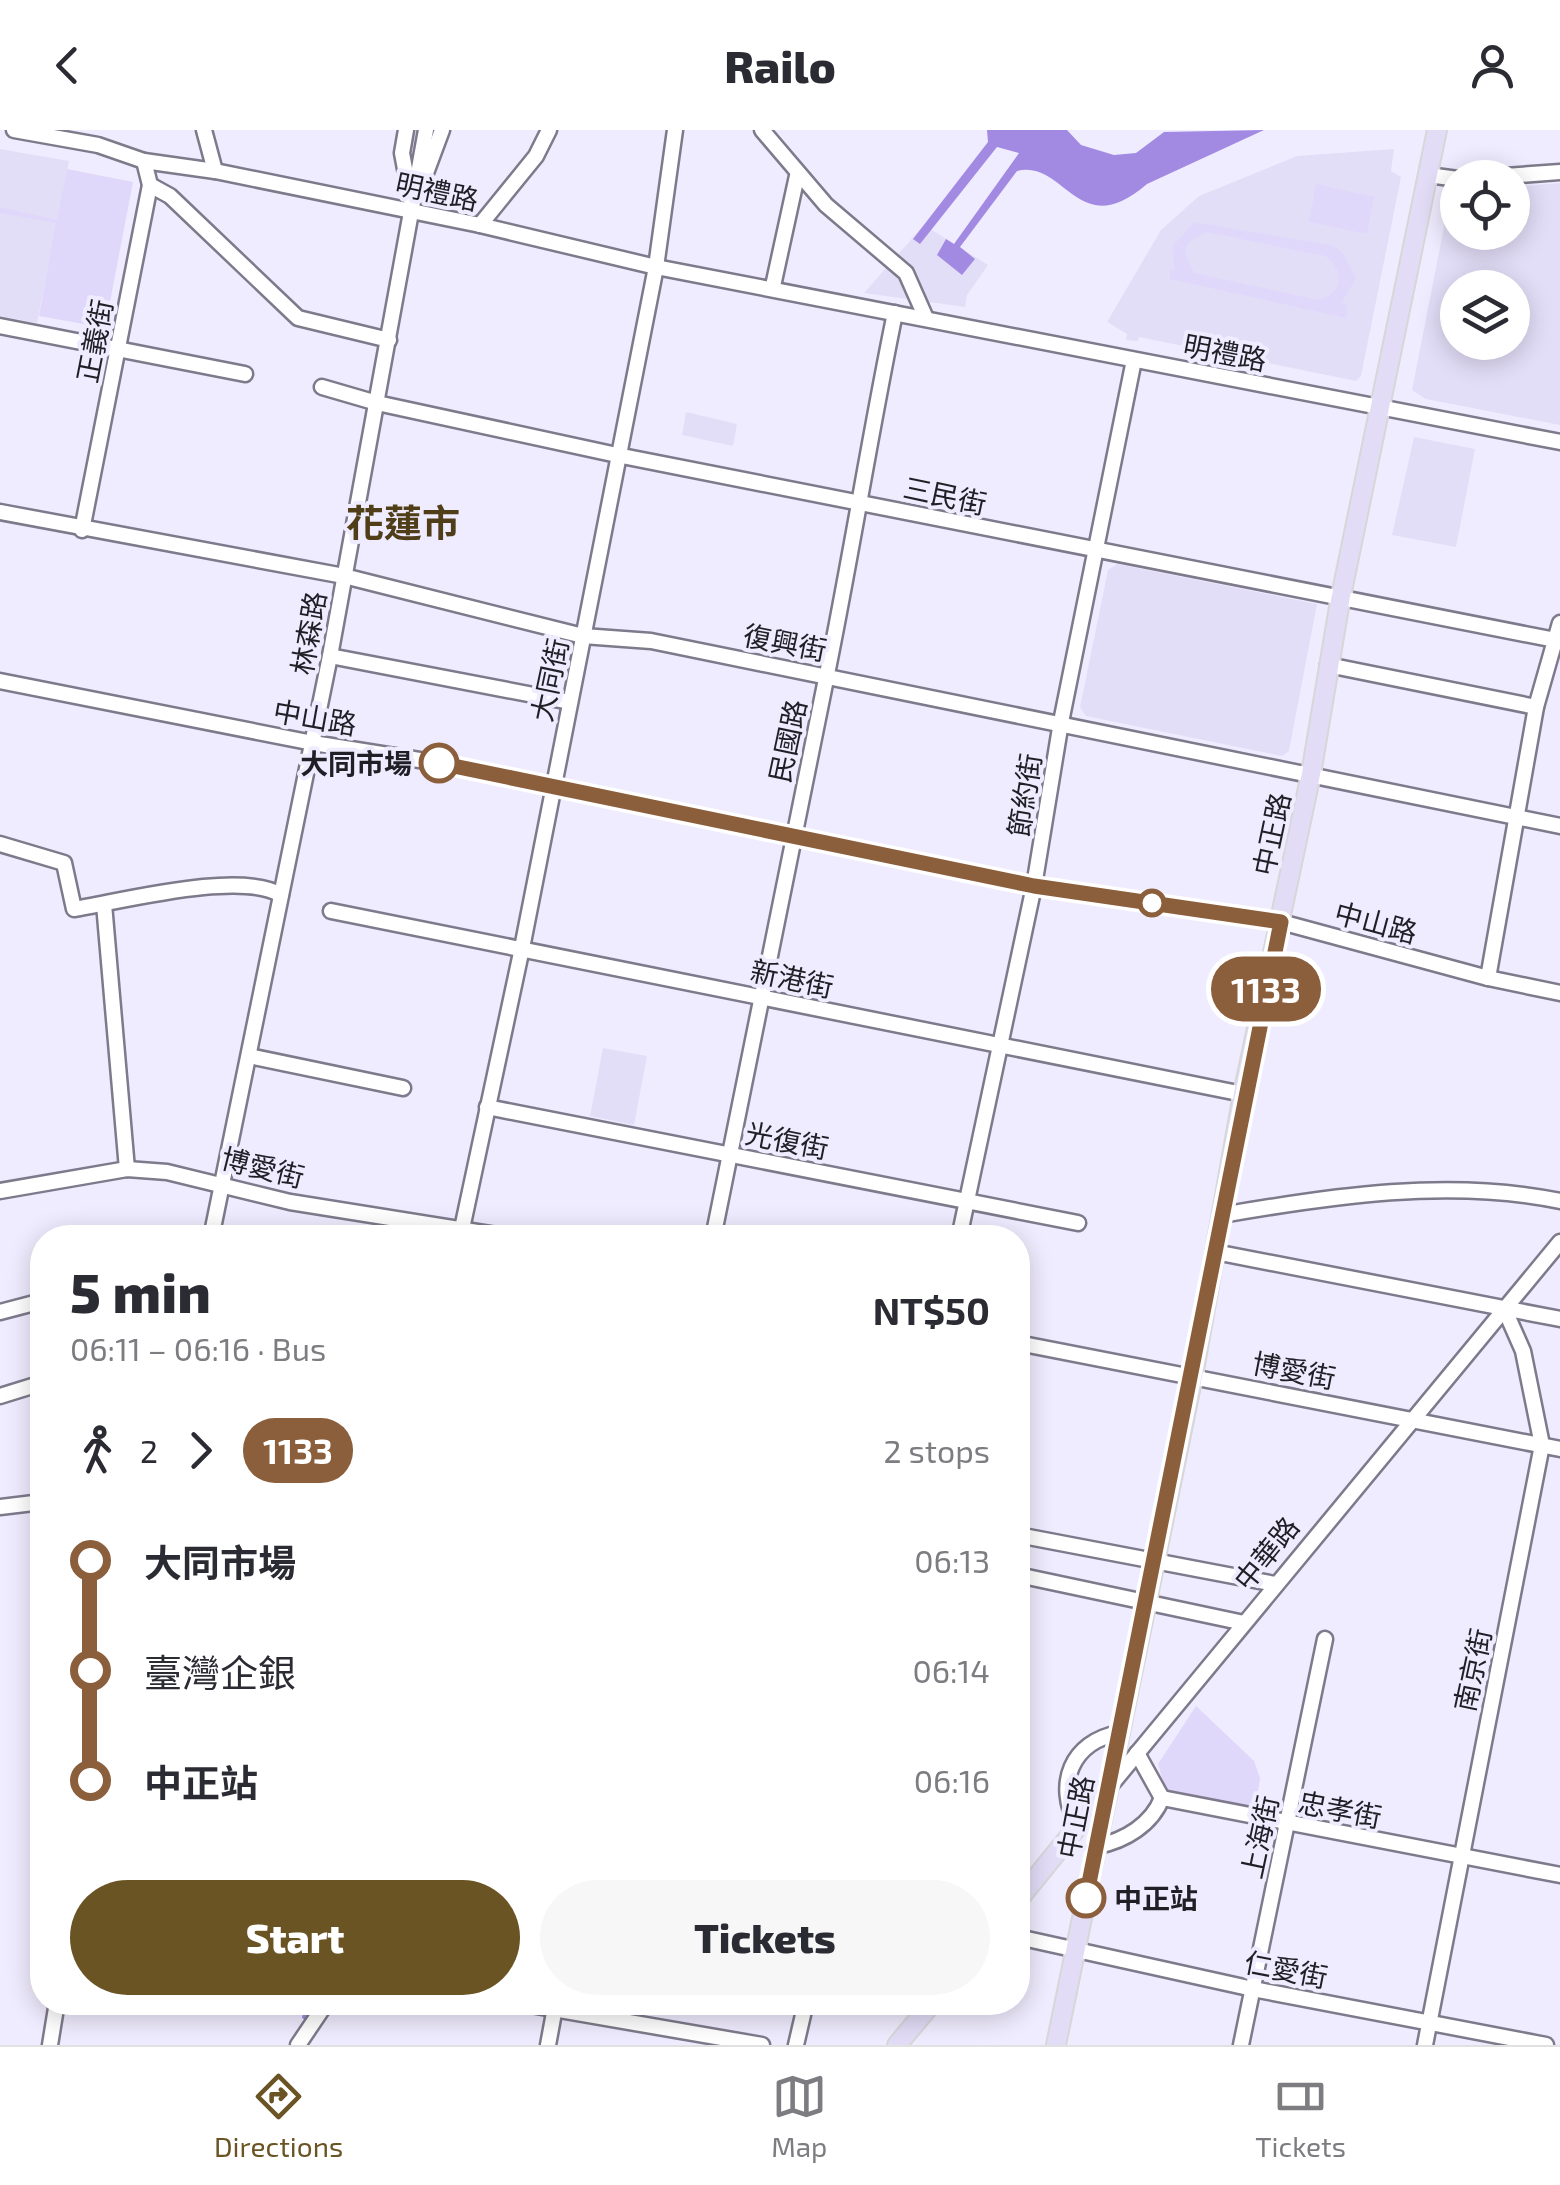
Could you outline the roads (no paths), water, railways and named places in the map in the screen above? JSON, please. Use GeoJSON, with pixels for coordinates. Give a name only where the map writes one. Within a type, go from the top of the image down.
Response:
{"type":"FeatureCollection","features":[{"type":"Feature","properties":{"kind":"main road","name":"中正路"},"geometry":{"type":"LineString","coordinates":[[1056,2045],[1144,1600],[1193,1376],[1243,1094],[1311,774],[1340,601],[1437,130]]}},
{"type":"Feature","properties":{"kind":"main road","name":"中華路"},"geometry":{"type":"LineString","coordinates":[[1030,1885],[1108,1789]]}},
{"type":"Feature","properties":{"kind":"main road"},"geometry":{"type":"LineString","coordinates":[[897,2045],[922,2015]]}},
{"type":"Feature","properties":{"kind":"street","name":"明禮路"},"geometry":{"type":"LineString","coordinates":[[14,130],[98,145],[144,162],[215,171],[656,266],[1560,442]]}},
{"type":"Feature","properties":{"kind":"street"},"geometry":{"type":"LineString","coordinates":[[80,130],[98,145]]}},
{"type":"Feature","properties":{"kind":"street"},"geometry":{"type":"LineString","coordinates":[[204,130],[215,171]]}},
{"type":"Feature","properties":{"kind":"street","name":"林森路"},"geometry":{"type":"LineString","coordinates":[[406,130],[402,153],[412,212]]}},
{"type":"Feature","properties":{"kind":"street","name":"林森路"},"geometry":{"type":"LineString","coordinates":[[214,1225],[330,656],[426,130]]}},
{"type":"Feature","properties":{"kind":"street","name":"林森路"},"geometry":{"type":"LineString","coordinates":[[412,212],[442,130]]}},
{"type":"Feature","properties":{"kind":"street"},"geometry":{"type":"LineString","coordinates":[[480,226],[536,156],[549,130]]}},
{"type":"Feature","properties":{"kind":"street","name":"大同街"},"geometry":{"type":"LineString","coordinates":[[462,1225],[522,948],[656,266],[675,130]]}},
{"type":"Feature","properties":{"kind":"street"},"geometry":{"type":"LineString","coordinates":[[762,130],[797,176],[906,272],[926,316]]}},
{"type":"Feature","properties":{"kind":"street","name":"正義街"},"geometry":{"type":"LineString","coordinates":[[82,530],[150,184],[144,162]]}},
{"type":"Feature","properties":{"kind":"street"},"geometry":{"type":"LineString","coordinates":[[1530,174],[1560,172]]}},
{"type":"Feature","properties":{"kind":"street"},"geometry":{"type":"LineString","coordinates":[[1428,175],[1440,177]]}},
{"type":"Feature","properties":{"kind":"street"},"geometry":{"type":"LineString","coordinates":[[773,286],[797,176]]}},
{"type":"Feature","properties":{"kind":"street"},"geometry":{"type":"LineString","coordinates":[[150,184],[170,196],[298,318],[389,340]]}},
{"type":"Feature","properties":{"kind":"street","name":"民國路"},"geometry":{"type":"LineString","coordinates":[[715,1225],[827,676],[888,311]]}},
{"type":"Feature","properties":{"kind":"street"},"geometry":{"type":"LineString","coordinates":[[0,326],[245,374]]}},
{"type":"Feature","properties":{"kind":"street","name":"節約街"},"geometry":{"type":"LineString","coordinates":[[962,1225],[1034,886],[1061,722],[1098,554],[1134,360]]}},
{"type":"Feature","properties":{"kind":"street","name":"三民街"},"geometry":{"type":"LineString","coordinates":[[322,387],[377,403],[617,455],[1098,554],[1558,641]]}},
{"type":"Feature","properties":{"kind":"street","name":"復興街"},"geometry":{"type":"LineString","coordinates":[[0,512],[344,576],[583,636],[652,641],[719,654],[1560,826]]}},
{"type":"Feature","properties":{"kind":"street"},"geometry":{"type":"LineString","coordinates":[[1488,978],[1513,817],[1536,706],[1558,641],[1560,622]]}},
{"type":"Feature","properties":{"kind":"street"},"geometry":{"type":"LineString","coordinates":[[330,656],[570,702]]}},
{"type":"Feature","properties":{"kind":"street"},"geometry":{"type":"LineString","coordinates":[[1328,665],[1536,706]]}},
{"type":"Feature","properties":{"kind":"street","name":"中山路"},"geometry":{"type":"LineString","coordinates":[[0,681],[313,743],[432,762],[1034,886],[1281,922],[1488,978],[1560,992]]}},
{"type":"Feature","properties":{"kind":"street"},"geometry":{"type":"LineString","coordinates":[[0,844],[64,863],[74,909],[227,886],[267,886],[281,896]]}},
{"type":"Feature","properties":{"kind":"street"},"geometry":{"type":"LineString","coordinates":[[104,904],[127,1168]]}},
{"type":"Feature","properties":{"kind":"street","name":"新港街"},"geometry":{"type":"LineString","coordinates":[[331,912],[1243,1094]]}},
{"type":"Feature","properties":{"kind":"street"},"geometry":{"type":"LineString","coordinates":[[249,1056],[402,1088]]}},
{"type":"Feature","properties":{"kind":"street","name":"光復街"},"geometry":{"type":"LineString","coordinates":[[487,1107],[1078,1223]]}},
{"type":"Feature","properties":{"kind":"street","name":"博愛街"},"geometry":{"type":"LineString","coordinates":[[0,1191],[127,1168],[222,1182],[290,1202],[421,1225]]}},
{"type":"Feature","properties":{"kind":"street"},"geometry":{"type":"LineString","coordinates":[[1222,1215],[1318,1199],[1432,1191],[1525,1194],[1560,1201]]}},
{"type":"Feature","properties":{"kind":"street","name":"中華路"},"geometry":{"type":"LineString","coordinates":[[1108,1789],[1410,1418],[1560,1242]]}},
{"type":"Feature","properties":{"kind":"street"},"geometry":{"type":"LineString","coordinates":[[1215,1252],[1560,1319]]}},
{"type":"Feature","properties":{"kind":"street"},"geometry":{"type":"LineString","coordinates":[[0,1312],[30,1304]]}},
{"type":"Feature","properties":{"kind":"street","name":"南京街"},"geometry":{"type":"LineString","coordinates":[[1425,2045],[1542,1445],[1522,1351],[1504,1308]]}},
{"type":"Feature","properties":{"kind":"street","name":"博愛街"},"geometry":{"type":"LineString","coordinates":[[1030,1346],[1560,1449]]}},
{"type":"Feature","properties":{"kind":"street"},"geometry":{"type":"LineString","coordinates":[[0,1396],[30,1387]]}},
{"type":"Feature","properties":{"kind":"street"},"geometry":{"type":"LineString","coordinates":[[0,1507],[30,1503]]}},
{"type":"Feature","properties":{"kind":"street"},"geometry":{"type":"LineString","coordinates":[[1030,1537],[1275,1584]]}},
{"type":"Feature","properties":{"kind":"street"},"geometry":{"type":"LineString","coordinates":[[1030,1577],[1244,1624]]}},
{"type":"Feature","properties":{"kind":"street","name":"上海街"},"geometry":{"type":"LineString","coordinates":[[1241,2045],[1325,1640]]}},
{"type":"Feature","properties":{"kind":"street"},"geometry":{"type":"LineString","coordinates":[[1077,1825],[1064,1788],[1071,1764],[1086,1747],[1119,1733]]}},
{"type":"Feature","properties":{"kind":"street"},"geometry":{"type":"LineString","coordinates":[[1097,1846],[1139,1828],[1157,1812],[1162,1798],[1137,1753]]}},
{"type":"Feature","properties":{"kind":"street","name":"忠孝街"},"geometry":{"type":"LineString","coordinates":[[1162,1798],[1560,1876]]}},
{"type":"Feature","properties":{"kind":"street","name":"仁愛街"},"geometry":{"type":"LineString","coordinates":[[1030,1940],[1253,1989],[1546,2045]]}},
{"type":"Feature","properties":{"kind":"street"},"geometry":{"type":"LineString","coordinates":[[50,2045],[55,2015]]}},
{"type":"Feature","properties":{"kind":"street"},"geometry":{"type":"LineString","coordinates":[[298,2045],[318,2015]]}},
{"type":"Feature","properties":{"kind":"street"},"geometry":{"type":"LineString","coordinates":[[548,2045],[553,2015]]}},
{"type":"Feature","properties":{"kind":"street"},"geometry":{"type":"LineString","coordinates":[[603,2015],[762,2045]]}},
{"type":"Feature","properties":{"kind":"street"},"geometry":{"type":"LineString","coordinates":[[796,2045],[803,2015]]}},
{"type":"Feature","properties":{"kind":"place","name":"大同市場"},"geometry":{"type":"Point","coordinates":[439,763]}},
{"type":"Feature","properties":{"kind":"place","name":"中正站"},"geometry":{"type":"Point","coordinates":[1086,1898]}},
{"type":"Feature","properties":{"kind":"district","name":"花蓮市"},"geometry":{"type":"Point","coordinates":[403,522]}}]}
